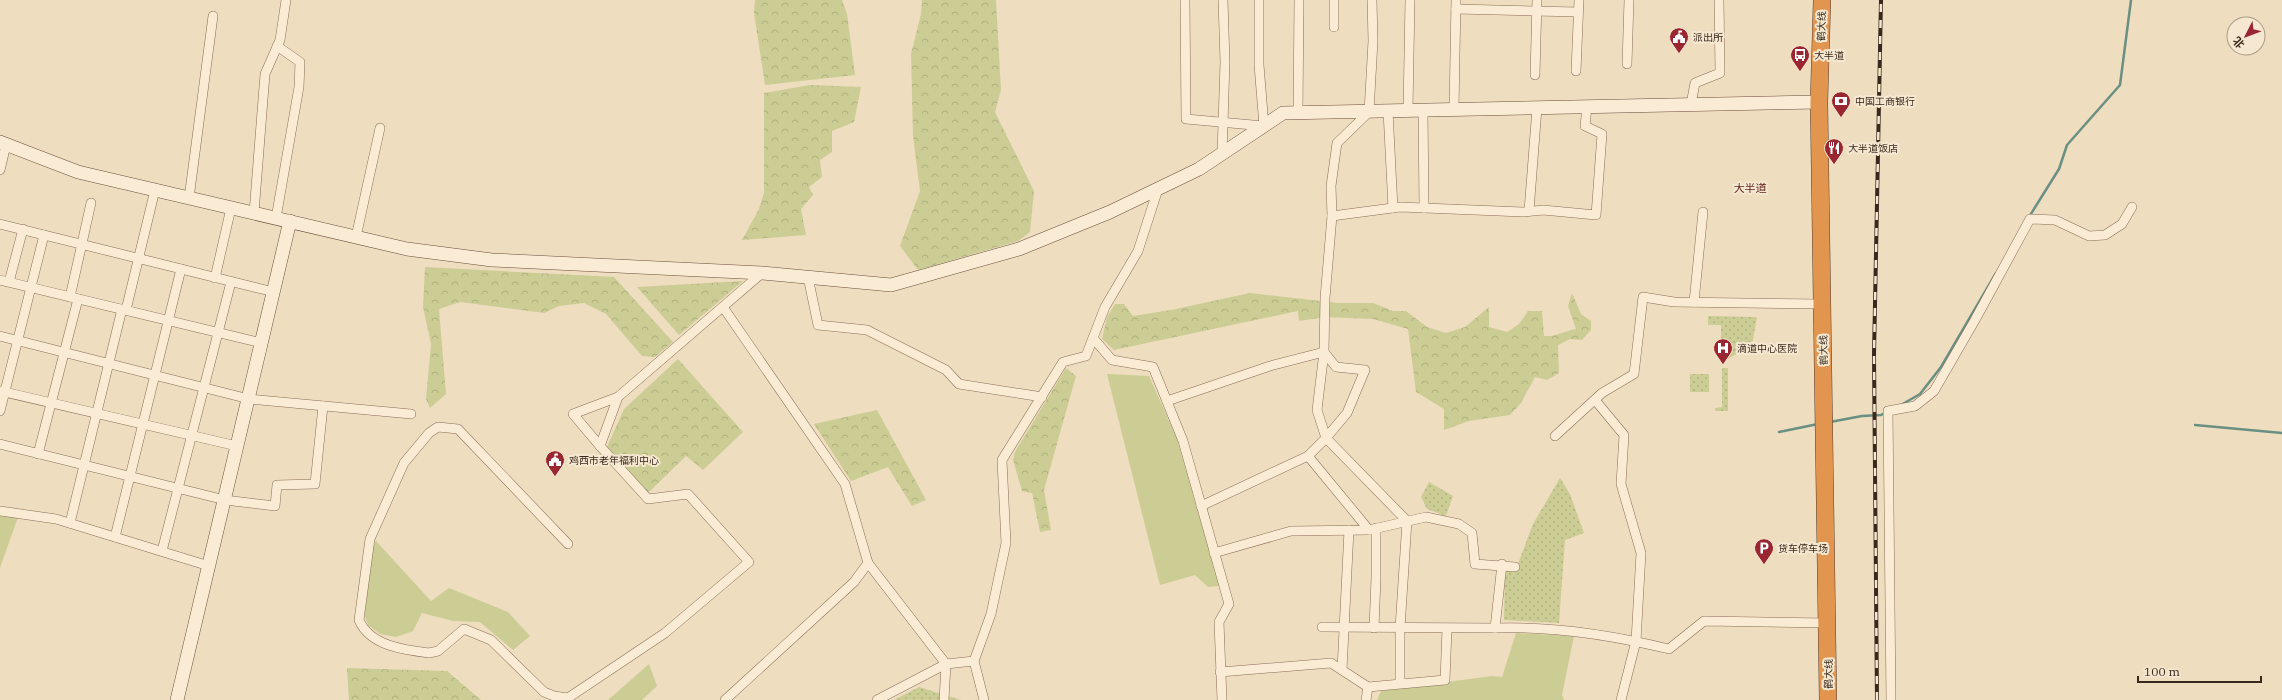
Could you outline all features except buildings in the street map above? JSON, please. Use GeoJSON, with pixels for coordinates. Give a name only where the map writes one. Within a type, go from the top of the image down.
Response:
{"type":"FeatureCollection","features":[{"type":"Feature","properties":{"kind":"highway","name":"鹤大线"},"geometry":{"type":"LineString","coordinates":[[1822,0],[1818,102],[1828,700]]}},
{"type":"Feature","properties":{"kind":"street"},"geometry":{"type":"LineString","coordinates":[[254,213],[265,74],[277,46],[286,0]]}},
{"type":"Feature","properties":{"kind":"street"},"geometry":{"type":"LineString","coordinates":[[1185,0],[1186,119],[1223,124],[1264,126]]}},
{"type":"Feature","properties":{"kind":"street"},"geometry":{"type":"LineString","coordinates":[[1222,0],[1225,62],[1222,154]]}},
{"type":"Feature","properties":{"kind":"street"},"geometry":{"type":"LineString","coordinates":[[1259,0],[1258,66],[1264,126]]}},
{"type":"Feature","properties":{"kind":"street"},"geometry":{"type":"LineString","coordinates":[[1298,113],[1299,0]]}},
{"type":"Feature","properties":{"kind":"street"},"geometry":{"type":"LineString","coordinates":[[1334,0],[1334,27]]}},
{"type":"Feature","properties":{"kind":"street"},"geometry":{"type":"LineString","coordinates":[[1372,0],[1373,41],[1369,112],[1337,143],[1331,186],[1332,216],[1325,298],[1324,352],[1317,410],[1326,438],[1408,521],[1400,628],[1400,683]]}},
{"type":"Feature","properties":{"kind":"street"},"geometry":{"type":"LineString","coordinates":[[1408,110],[1410,0]]}},
{"type":"Feature","properties":{"kind":"street"},"geometry":{"type":"LineString","coordinates":[[1535,75],[1537,0]]}},
{"type":"Feature","properties":{"kind":"street"},"geometry":{"type":"LineString","coordinates":[[1576,71],[1578,0]]}},
{"type":"Feature","properties":{"kind":"street"},"geometry":{"type":"LineString","coordinates":[[1627,64],[1629,0]]}},
{"type":"Feature","properties":{"kind":"street"},"geometry":{"type":"LineString","coordinates":[[1692,104],[1695,83],[1720,73],[1719,0]]}},
{"type":"Feature","properties":{"kind":"street"},"geometry":{"type":"LineString","coordinates":[[1454,109],[1456,4],[1578,12]]}},
{"type":"Feature","properties":{"kind":"street"},"geometry":{"type":"LineString","coordinates":[[189,198],[213,16]]}},
{"type":"Feature","properties":{"kind":"street"},"geometry":{"type":"LineString","coordinates":[[276,218],[299,87],[300,62],[277,46]]}},
{"type":"Feature","properties":{"kind":"street"},"geometry":{"type":"LineString","coordinates":[[0,170],[3,143],[78,172],[407,249],[492,260],[762,273],[891,285],[1019,248],[1110,212],[1199,169],[1283,113],[1818,102]]}},
{"type":"Feature","properties":{"kind":"street"},"geometry":{"type":"LineString","coordinates":[[1332,216],[1392,208],[1542,210],[1596,215],[1602,134],[1585,126],[1587,106]]}},
{"type":"Feature","properties":{"kind":"street"},"geometry":{"type":"LineString","coordinates":[[1529,211],[1537,108]]}},
{"type":"Feature","properties":{"kind":"street"},"geometry":{"type":"LineString","coordinates":[[1423,110],[1424,208]]}},
{"type":"Feature","properties":{"kind":"street"},"geometry":{"type":"LineString","coordinates":[[1388,111],[1392,208]]}},
{"type":"Feature","properties":{"kind":"street"},"geometry":{"type":"LineString","coordinates":[[356,237],[380,128]]}},
{"type":"Feature","properties":{"kind":"street"},"geometry":{"type":"LineString","coordinates":[[984,700],[974,661],[991,614],[1006,543],[1002,460],[1063,362],[1086,356],[1105,307],[1138,251],[1158,189]]}},
{"type":"Feature","properties":{"kind":"street"},"geometry":{"type":"LineString","coordinates":[[70,523],[124,310],[139,259],[155,190]]}},
{"type":"Feature","properties":{"kind":"street"},"geometry":{"type":"LineString","coordinates":[[38,454],[64,352],[83,244],[92,203]]}},
{"type":"Feature","properties":{"kind":"street"},"geometry":{"type":"LineString","coordinates":[[1891,700],[1888,411],[1915,406],[1934,392],[2030,219],[2054,220],[2088,236],[2105,235],[2122,224],[2132,207]]}},
{"type":"Feature","properties":{"kind":"street"},"geometry":{"type":"LineString","coordinates":[[215,278],[231,208]]}},
{"type":"Feature","properties":{"kind":"street"},"geometry":{"type":"LineString","coordinates":[[1694,302],[1703,212]]}},
{"type":"Feature","properties":{"kind":"street"},"geometry":{"type":"LineString","coordinates":[[178,700],[290,221]]}},
{"type":"Feature","properties":{"kind":"street"},"geometry":{"type":"LineString","coordinates":[[0,224],[274,292]]}},
{"type":"Feature","properties":{"kind":"street"},"geometry":{"type":"LineString","coordinates":[[23,229],[5,281],[262,343]]}},
{"type":"Feature","properties":{"kind":"street"},"geometry":{"type":"LineString","coordinates":[[0,411],[2,392],[18,340],[44,235]]}},
{"type":"Feature","properties":{"kind":"street"},"geometry":{"type":"LineString","coordinates":[[115,537],[182,269]]}},
{"type":"Feature","properties":{"kind":"street"},"geometry":{"type":"LineString","coordinates":[[568,544],[458,429],[438,427],[421,441],[404,463],[370,539],[359,620],[362,627],[378,642],[429,653],[438,651],[464,630],[491,640],[544,692],[554,696],[568,698],[666,632],[749,562],[688,494],[648,499],[573,414],[618,397],[762,273]]}},
{"type":"Feature","properties":{"kind":"street"},"geometry":{"type":"LineString","coordinates":[[808,277],[818,325],[867,330],[946,370],[959,384],[1042,397]]}},
{"type":"Feature","properties":{"kind":"street"},"geometry":{"type":"LineString","coordinates":[[162,551],[231,282]]}},
{"type":"Feature","properties":{"kind":"street"},"geometry":{"type":"LineString","coordinates":[[1555,436],[1595,400],[1634,374],[1643,297],[1674,302],[1822,304]]}},
{"type":"Feature","properties":{"kind":"street"},"geometry":{"type":"LineString","coordinates":[[723,307],[845,484],[868,563],[946,664],[944,700]]}},
{"type":"Feature","properties":{"kind":"street"},"geometry":{"type":"LineString","coordinates":[[0,336],[248,399],[411,414]]}},
{"type":"Feature","properties":{"kind":"street"},"geometry":{"type":"LineString","coordinates":[[1093,338],[1112,360],[1153,366],[1183,441],[1229,604],[1219,622],[1222,700]]}},
{"type":"Feature","properties":{"kind":"street"},"geometry":{"type":"LineString","coordinates":[[1167,401],[1270,366],[1324,352]]}},
{"type":"Feature","properties":{"kind":"street"},"geometry":{"type":"LineString","coordinates":[[1201,506],[1308,456],[1326,438],[1347,413],[1365,370],[1336,367],[1324,352]]}},
{"type":"Feature","properties":{"kind":"street"},"geometry":{"type":"LineString","coordinates":[[2,392],[237,446]]}},
{"type":"Feature","properties":{"kind":"street"},"geometry":{"type":"LineString","coordinates":[[600,446],[618,397]]}},
{"type":"Feature","properties":{"kind":"street"},"geometry":{"type":"LineString","coordinates":[[1595,400],[1624,435],[1621,484],[1641,554],[1636,641],[1621,700]]}},
{"type":"Feature","properties":{"kind":"street"},"geometry":{"type":"LineString","coordinates":[[0,444],[225,500],[275,506],[277,485],[315,484],[323,406]]}},
{"type":"Feature","properties":{"kind":"street"},"geometry":{"type":"LineString","coordinates":[[1308,456],[1372,529],[1376,578],[1374,628]]}},
{"type":"Feature","properties":{"kind":"street"},"geometry":{"type":"LineString","coordinates":[[0,511],[56,519],[209,566]]}},
{"type":"Feature","properties":{"kind":"street"},"geometry":{"type":"LineString","coordinates":[[1214,553],[1291,531],[1372,529],[1426,517],[1459,524],[1472,533],[1475,564],[1502,564],[1515,567]]}},
{"type":"Feature","properties":{"kind":"street"},"geometry":{"type":"LineString","coordinates":[[1342,670],[1349,530]]}},
{"type":"Feature","properties":{"kind":"street"},"geometry":{"type":"LineString","coordinates":[[725,700],[854,582],[868,563]]}},
{"type":"Feature","properties":{"kind":"street"},"geometry":{"type":"LineString","coordinates":[[1496,628],[1502,564]]}},
{"type":"Feature","properties":{"kind":"street"},"geometry":{"type":"LineString","coordinates":[[1322,627],[1447,629],[1532,627],[1610,635],[1669,649],[1704,620],[1827,623]]}},
{"type":"Feature","properties":{"kind":"street"},"geometry":{"type":"LineString","coordinates":[[1220,672],[1331,663],[1368,687],[1445,680],[1447,629]]}},
{"type":"Feature","properties":{"kind":"street"},"geometry":{"type":"LineString","coordinates":[[877,700],[946,664],[974,661]]}},
{"type":"Feature","properties":{"kind":"street"},"geometry":{"type":"LineString","coordinates":[[1366,700],[1368,687]]}},
{"type":"Feature","properties":{"kind":"green space"},"geometry":{"type":"Polygon","coordinates":[[[755,0],[842,0],[847,14],[855,75],[765,85],[754,13],[755,0]]]}},
{"type":"Feature","properties":{"kind":"green space"},"geometry":{"type":"Polygon","coordinates":[[[922,0],[996,0],[1001,90],[995,112],[1034,191],[1030,232],[1018,241],[918,270],[900,246],[920,191],[913,136],[911,54],[921,14],[922,0]]]}},
{"type":"Feature","properties":{"kind":"green space"},"geometry":{"type":"Polygon","coordinates":[[[810,85],[861,87],[854,122],[832,131],[832,152],[820,160],[822,177],[809,187],[813,195],[801,209],[806,235],[742,240],[759,209],[764,193],[764,93],[810,85]]]}},
{"type":"Feature","properties":{"kind":"green space"},"geometry":{"type":"Polygon","coordinates":[[[425,267],[614,277],[673,342],[655,357],[642,356],[606,314],[584,303],[559,306],[544,313],[460,302],[439,309],[446,394],[430,408],[426,399],[431,344],[423,307],[425,267]]]}},
{"type":"Feature","properties":{"kind":"green space"},"geometry":{"type":"Polygon","coordinates":[[[743,281],[679,335],[637,287],[743,281]]]}},
{"type":"Feature","properties":{"kind":"green space"},"geometry":{"type":"Polygon","coordinates":[[[1250,293],[1338,303],[1373,303],[1393,311],[1406,311],[1427,327],[1446,333],[1465,327],[1489,307],[1489,327],[1507,332],[1519,324],[1528,311],[1542,311],[1544,336],[1548,336],[1576,329],[1568,306],[1572,293],[1581,314],[1591,321],[1591,330],[1582,340],[1570,339],[1558,345],[1559,373],[1547,380],[1535,377],[1521,403],[1510,415],[1469,421],[1444,430],[1444,409],[1416,392],[1408,329],[1373,319],[1325,317],[1299,321],[1298,311],[1114,350],[1102,339],[1107,317],[1115,304],[1124,304],[1133,316],[1171,310],[1250,293]]]}},
{"type":"Feature","properties":{"kind":"green space"},"geometry":{"type":"Polygon","coordinates":[[[1708,316],[1757,317],[1752,345],[1726,360],[1721,359],[1721,325],[1708,325],[1708,316]]]}},
{"type":"Feature","properties":{"kind":"green space"},"geometry":{"type":"Polygon","coordinates":[[[678,359],[743,432],[703,470],[686,456],[648,493],[607,447],[624,409],[678,359]]]}},
{"type":"Feature","properties":{"kind":"green space"},"geometry":{"type":"Polygon","coordinates":[[[1066,368],[1076,376],[1044,490],[1051,530],[1040,532],[1032,493],[1022,491],[1013,460],[1015,452],[1066,368]]]}},
{"type":"Feature","properties":{"kind":"green space"},"geometry":{"type":"Polygon","coordinates":[[[1722,368],[1728,368],[1728,411],[1715,411],[1715,408],[1722,407],[1722,368]]]}},
{"type":"Feature","properties":{"kind":"green space"},"geometry":{"type":"Polygon","coordinates":[[[1107,374],[1149,376],[1177,439],[1219,586],[1208,587],[1195,575],[1160,585],[1107,374]]]}},
{"type":"Feature","properties":{"kind":"green space"},"geometry":{"type":"Polygon","coordinates":[[[1690,374],[1709,374],[1709,392],[1690,392],[1690,374]]]}},
{"type":"Feature","properties":{"kind":"green space"},"geometry":{"type":"Polygon","coordinates":[[[877,410],[926,500],[912,506],[888,467],[851,481],[814,424],[877,410]]]}},
{"type":"Feature","properties":{"kind":"green space"},"geometry":{"type":"Polygon","coordinates":[[[1560,478],[1570,494],[1584,533],[1565,540],[1559,623],[1504,620],[1505,569],[1516,569],[1533,524],[1560,478]]]}},
{"type":"Feature","properties":{"kind":"green space"},"geometry":{"type":"Polygon","coordinates":[[[1429,482],[1453,496],[1446,516],[1427,509],[1421,497],[1429,482]]]}},
{"type":"Feature","properties":{"kind":"green space"},"geometry":{"type":"Polygon","coordinates":[[[0,511],[18,517],[0,568],[0,511]]]}},
{"type":"Feature","properties":{"kind":"green space"},"geometry":{"type":"Polygon","coordinates":[[[376,541],[431,601],[449,588],[508,612],[530,636],[513,650],[480,622],[453,621],[422,613],[413,631],[396,637],[380,634],[368,625],[364,614],[369,557],[376,541]]]}},
{"type":"Feature","properties":{"kind":"green space"},"geometry":{"type":"Polygon","coordinates":[[[1516,633],[1574,636],[1562,695],[1564,700],[1377,700],[1381,691],[1492,676],[1502,677],[1516,633]]]}},
{"type":"Feature","properties":{"kind":"green space"},"geometry":{"type":"Polygon","coordinates":[[[649,664],[657,686],[642,700],[608,700],[649,664]]]}},
{"type":"Feature","properties":{"kind":"green space"},"geometry":{"type":"Polygon","coordinates":[[[347,668],[447,671],[481,700],[349,700],[347,668]]]}},
{"type":"Feature","properties":{"kind":"green space"},"geometry":{"type":"Polygon","coordinates":[[[919,687],[961,700],[894,700],[919,687]]]}},
{"type":"Feature","properties":{"kind":"waterway"},"geometry":{"type":"LineString","coordinates":[[2029,217],[2059,169],[2067,145],[2120,85],[2131,0]]}},
{"type":"Feature","properties":{"kind":"waterway"},"geometry":{"type":"LineString","coordinates":[[1901,405],[1920,394],[1941,367],[1996,273]]}},
{"type":"Feature","properties":{"kind":"waterway"},"geometry":{"type":"LineString","coordinates":[[1830,422],[1862,416],[1881,415],[1886,412]]}},
{"type":"Feature","properties":{"kind":"waterway"},"geometry":{"type":"LineString","coordinates":[[1779,432],[1818,424]]}},
{"type":"Feature","properties":{"kind":"waterway"},"geometry":{"type":"LineString","coordinates":[[2195,425],[2282,433]]}},
{"type":"Feature","properties":{"kind":"railway"},"geometry":{"type":"LineString","coordinates":[[1877,700],[1874,355],[1881,0]]}},
{"type":"Feature","properties":{"kind":"place","name":"派出所"},"geometry":{"type":"Point","coordinates":[1679,54]}},
{"type":"Feature","properties":{"kind":"place","name":"大半道"},"geometry":{"type":"Point","coordinates":[1800,72]}},
{"type":"Feature","properties":{"kind":"place","name":"中国工商银行"},"geometry":{"type":"Point","coordinates":[1841,118]}},
{"type":"Feature","properties":{"kind":"place","name":"大半道饭店"},"geometry":{"type":"Point","coordinates":[1834,165]}},
{"type":"Feature","properties":{"kind":"place","name":"滴道中心医院"},"geometry":{"type":"Point","coordinates":[1723,365]}},
{"type":"Feature","properties":{"kind":"place","name":"鸡西市老年福利中心"},"geometry":{"type":"Point","coordinates":[555,477]}},
{"type":"Feature","properties":{"kind":"place","name":"货车停车场"},"geometry":{"type":"Point","coordinates":[1764,565]}},
{"type":"Feature","properties":{"kind":"district","name":"大半道"},"geometry":{"type":"Point","coordinates":[1750,188]}}]}
